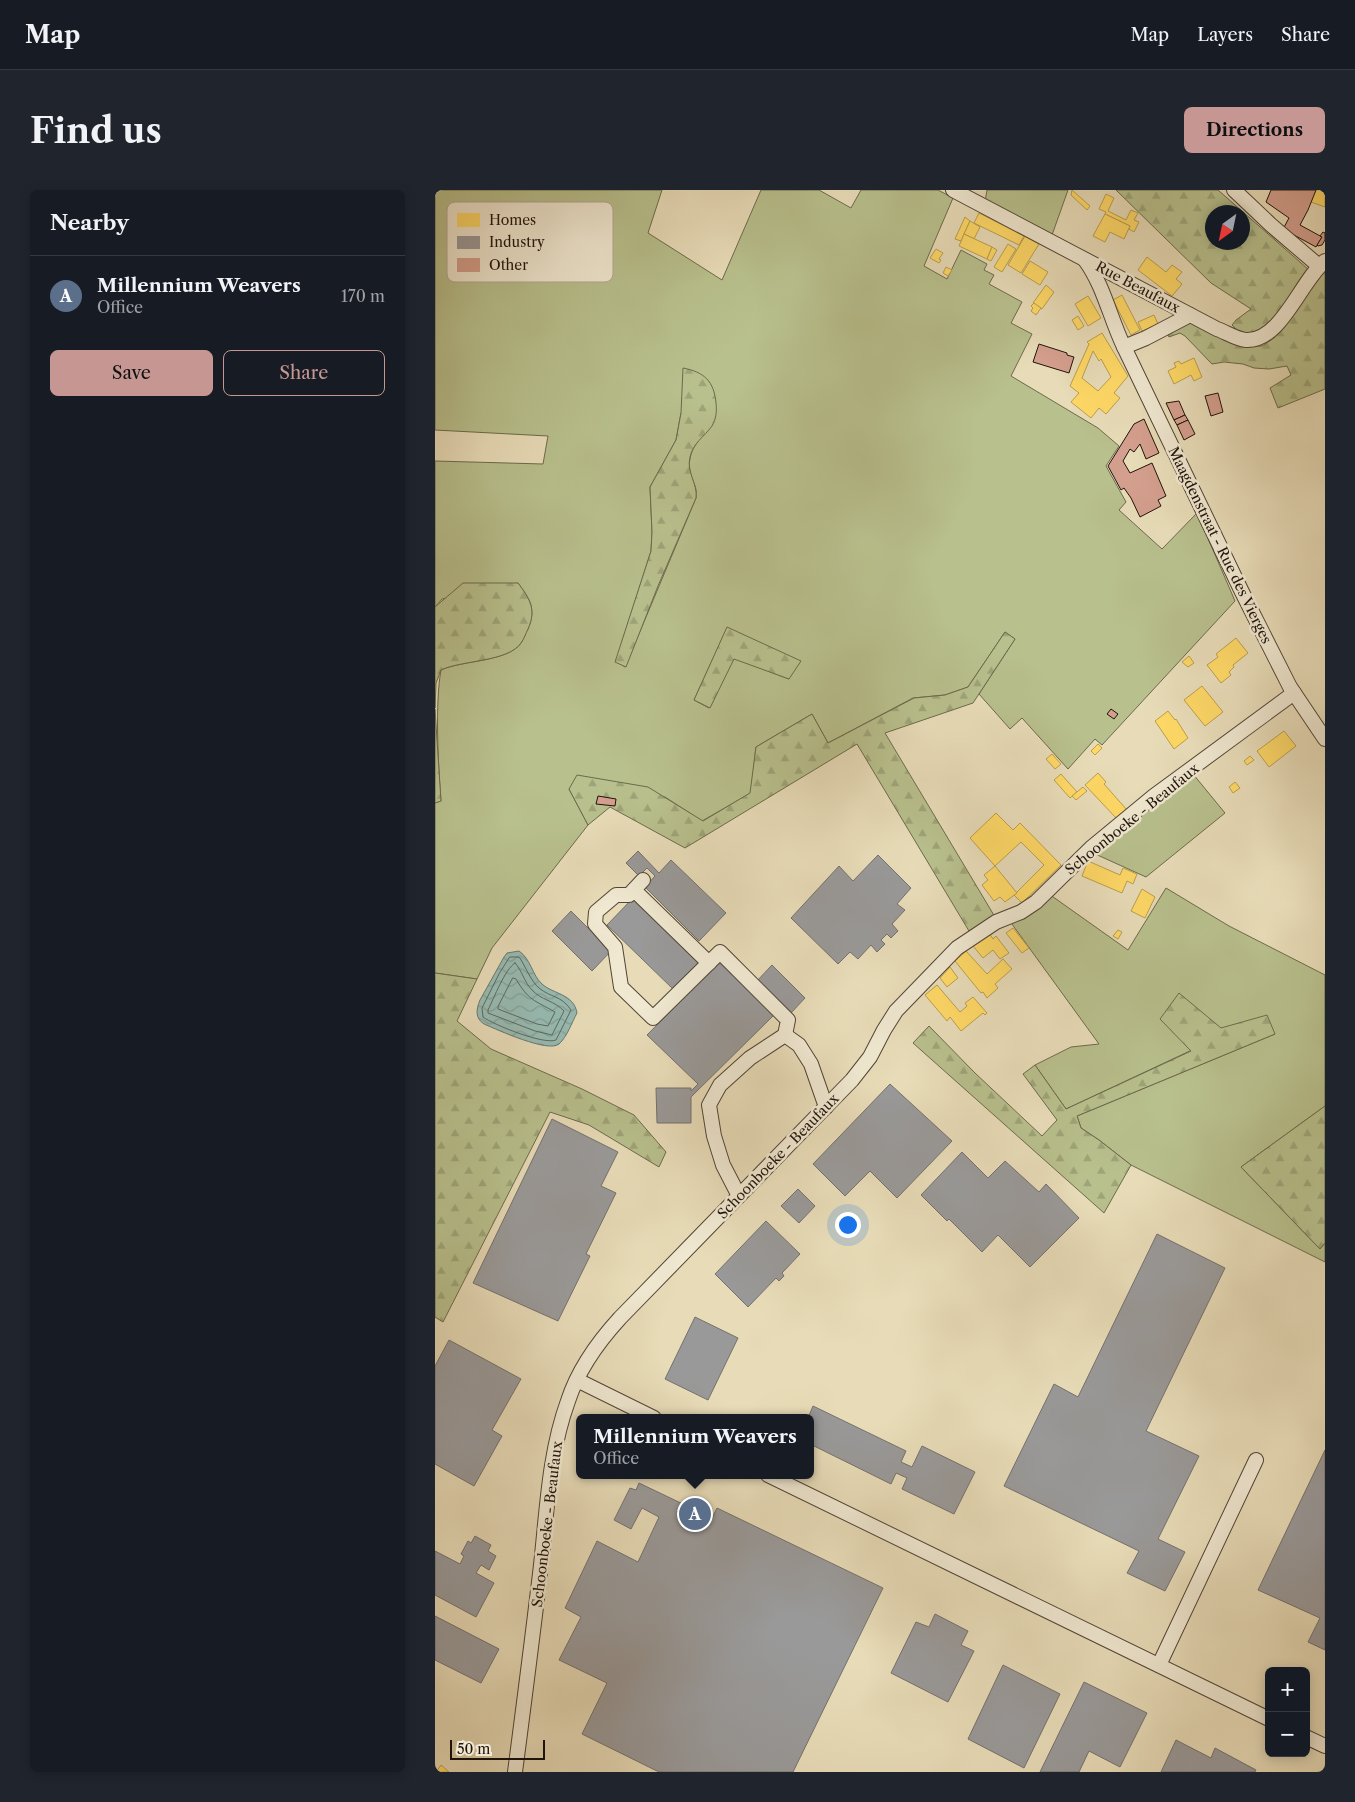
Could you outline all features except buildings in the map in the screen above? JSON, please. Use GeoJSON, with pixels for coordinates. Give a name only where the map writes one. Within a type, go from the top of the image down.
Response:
{"type":"FeatureCollection","features":[{"type":"Feature","properties":{"kind":"street","name":"Rue Beaufaux"},"geometry":{"type":"LineString","coordinates":[[953,190],[1217,329],[1245,340],[1266,335],[1283,318],[1319,267],[1234,190]]}},
{"type":"Feature","properties":{"kind":"street","name":"Rue Beaufaux"},"geometry":{"type":"LineString","coordinates":[[1085,260],[1094,272],[1101,287],[1123,347],[1146,338],[1190,315]]}},
{"type":"Feature","properties":{"kind":"street","name":"Maagdenstraat - Rue des Vierges"},"geometry":{"type":"LineString","coordinates":[[1123,347],[1246,600],[1294,693],[1325,739]]}},
{"type":"Feature","properties":{"kind":"street","name":"Schoonboeke - Beaufaux"},"geometry":{"type":"LineString","coordinates":[[515,1772],[552,1470],[560,1426],[568,1399],[594,1350],[614,1324],[852,1080],[870,1057],[883,1030],[896,1011],[957,948],[996,922],[1021,912],[1036,902],[1079,859],[1154,796],[1294,693]]}},
{"type":"Feature","properties":{"kind":"street"},"geometry":{"type":"LineString","coordinates":[[709,963],[639,885],[629,895],[616,895],[596,912],[595,924],[615,947],[621,987],[653,1018],[709,963],[720,952],[788,1020],[785,1036],[750,1058],[719,1085],[709,1105],[714,1136],[723,1165],[739,1196]]}},
{"type":"Feature","properties":{"kind":"street"},"geometry":{"type":"LineString","coordinates":[[785,1036],[799,1046],[811,1064],[826,1107]]}},
{"type":"Feature","properties":{"kind":"street"},"geometry":{"type":"LineString","coordinates":[[577,1380],[646,1414]]}},
{"type":"Feature","properties":{"kind":"street"},"geometry":{"type":"LineString","coordinates":[[1159,1665],[1256,1460]]}},
{"type":"Feature","properties":{"kind":"street"},"geometry":{"type":"LineString","coordinates":[[776,1479],[1265,1717]]}},
{"type":"Feature","properties":{"kind":"street"},"geometry":{"type":"LineString","coordinates":[[1310,1739],[1325,1746]]}},
{"type":"Feature","properties":{"kind":"green space"},"geometry":{"type":"Polygon","coordinates":[[[435,190],[662,190],[648,233],[722,280],[761,190],[819,190],[851,208],[861,190],[938,190],[953,198],[924,266],[947,279],[961,250],[987,264],[984,270],[994,275],[989,284],[1022,302],[1011,323],[1032,334],[1011,376],[1098,428],[1119,446],[1106,466],[1126,502],[1119,510],[1162,549],[1197,513],[1235,601],[1102,745],[1095,739],[1068,769],[1022,718],[1010,729],[979,694],[1015,639],[1005,632],[968,687],[945,695],[913,698],[828,743],[812,714],[756,747],[751,793],[702,821],[665,797],[569,789],[588,825],[492,948],[477,979],[435,973],[435,803],[441,801],[438,716],[441,670],[496,657],[515,649],[523,640],[531,622],[532,609],[518,583],[442,599],[435,607],[435,461],[543,464],[548,436],[435,430],[435,190]],[[681,413],[676,440],[650,487],[651,551],[616,661],[625,667],[696,498],[696,490],[689,467],[692,451],[702,436],[681,413]],[[727,628],[694,700],[709,708],[734,658],[789,679],[727,628]]]}},
{"type":"Feature","properties":{"kind":"green space"},"geometry":{"type":"Polygon","coordinates":[[[987,190],[1068,190],[1052,235],[985,202],[987,190]]]}},
{"type":"Feature","properties":{"kind":"green space"},"geometry":{"type":"Polygon","coordinates":[[[1116,190],[1218,190],[1235,205],[1205,205],[1205,250],[1250,250],[1250,218],[1309,270],[1270,324],[1259,332],[1245,333],[1238,331],[1232,325],[1251,309],[1211,283],[1116,190]]]}},
{"type":"Feature","properties":{"kind":"green space"},"geometry":{"type":"Polygon","coordinates":[[[1325,267],[1325,389],[1278,408],[1270,388],[1291,375],[1287,366],[1269,369],[1224,362],[1212,364],[1185,336],[1180,333],[1169,337],[1166,331],[1188,322],[1243,346],[1262,346],[1274,338],[1325,267]]]}},
{"type":"Feature","properties":{"kind":"green space"},"geometry":{"type":"Polygon","coordinates":[[[683,368],[697,372],[710,383],[715,395],[716,415],[712,426],[691,452],[689,462],[696,498],[626,667],[615,662],[651,551],[650,487],[676,440],[681,413],[683,368]]]}},
{"type":"Feature","properties":{"kind":"green space"},"geometry":{"type":"Polygon","coordinates":[[[463,583],[518,583],[532,610],[531,622],[522,641],[515,649],[506,654],[441,670],[436,683],[435,708],[435,607],[463,583]]]}},
{"type":"Feature","properties":{"kind":"green space"},"geometry":{"type":"Polygon","coordinates":[[[727,627],[801,661],[789,679],[734,659],[710,708],[694,700],[727,627]]]}},
{"type":"Feature","properties":{"kind":"green space"},"geometry":{"type":"Polygon","coordinates":[[[1005,632],[1015,639],[973,703],[885,733],[995,917],[969,931],[857,744],[685,848],[610,807],[588,825],[569,789],[577,775],[648,787],[703,821],[750,793],[756,747],[812,714],[828,743],[914,698],[945,695],[968,687],[1005,632]]]}},
{"type":"Feature","properties":{"kind":"green space"},"geometry":{"type":"Polygon","coordinates":[[[435,709],[441,801],[435,803],[435,709]]]}},
{"type":"Feature","properties":{"kind":"green space"},"geometry":{"type":"Polygon","coordinates":[[[1193,774],[1225,813],[1146,877],[1093,853],[1193,774]]]}},
{"type":"Feature","properties":{"kind":"green space"},"geometry":{"type":"Polygon","coordinates":[[[1166,888],[1229,926],[1325,975],[1325,1106],[1241,1167],[1320,1249],[1325,1243],[1325,1262],[1131,1165],[1081,1128],[1077,1116],[1275,1034],[1192,1050],[1066,1109],[1035,1065],[1071,1047],[1099,1044],[1009,920],[1049,894],[1128,950],[1166,888]]]}},
{"type":"Feature","properties":{"kind":"green space"},"geometry":{"type":"Polygon","coordinates":[[[435,973],[477,979],[457,1021],[491,1049],[582,1089],[634,1115],[666,1152],[659,1167],[589,1125],[550,1112],[443,1322],[435,1317],[435,973]]]}},
{"type":"Feature","properties":{"kind":"green space"},"geometry":{"type":"Polygon","coordinates":[[[1179,993],[1221,1028],[1267,1015],[1275,1034],[1077,1116],[1081,1128],[1131,1165],[1104,1213],[913,1043],[929,1026],[975,1073],[1042,1136],[1057,1120],[1023,1074],[1035,1065],[1066,1109],[1191,1051],[1160,1019],[1179,993]]]}},
{"type":"Feature","properties":{"kind":"green space"},"geometry":{"type":"Polygon","coordinates":[[[1325,1106],[1325,1243],[1320,1249],[1241,1167],[1325,1106]]]}},
{"type":"Feature","properties":{"kind":"water"},"geometry":{"type":"Polygon","coordinates":[[[519,951],[526,958],[542,984],[568,998],[575,1007],[577,1013],[559,1044],[545,1046],[523,1040],[484,1024],[479,1019],[477,1010],[480,1000],[504,957],[507,953],[519,951]]]}},
{"type":"Feature","properties":{"kind":"place","name":"Millennium Weavers"},"geometry":{"type":"Point","coordinates":[695,1514]}}]}
